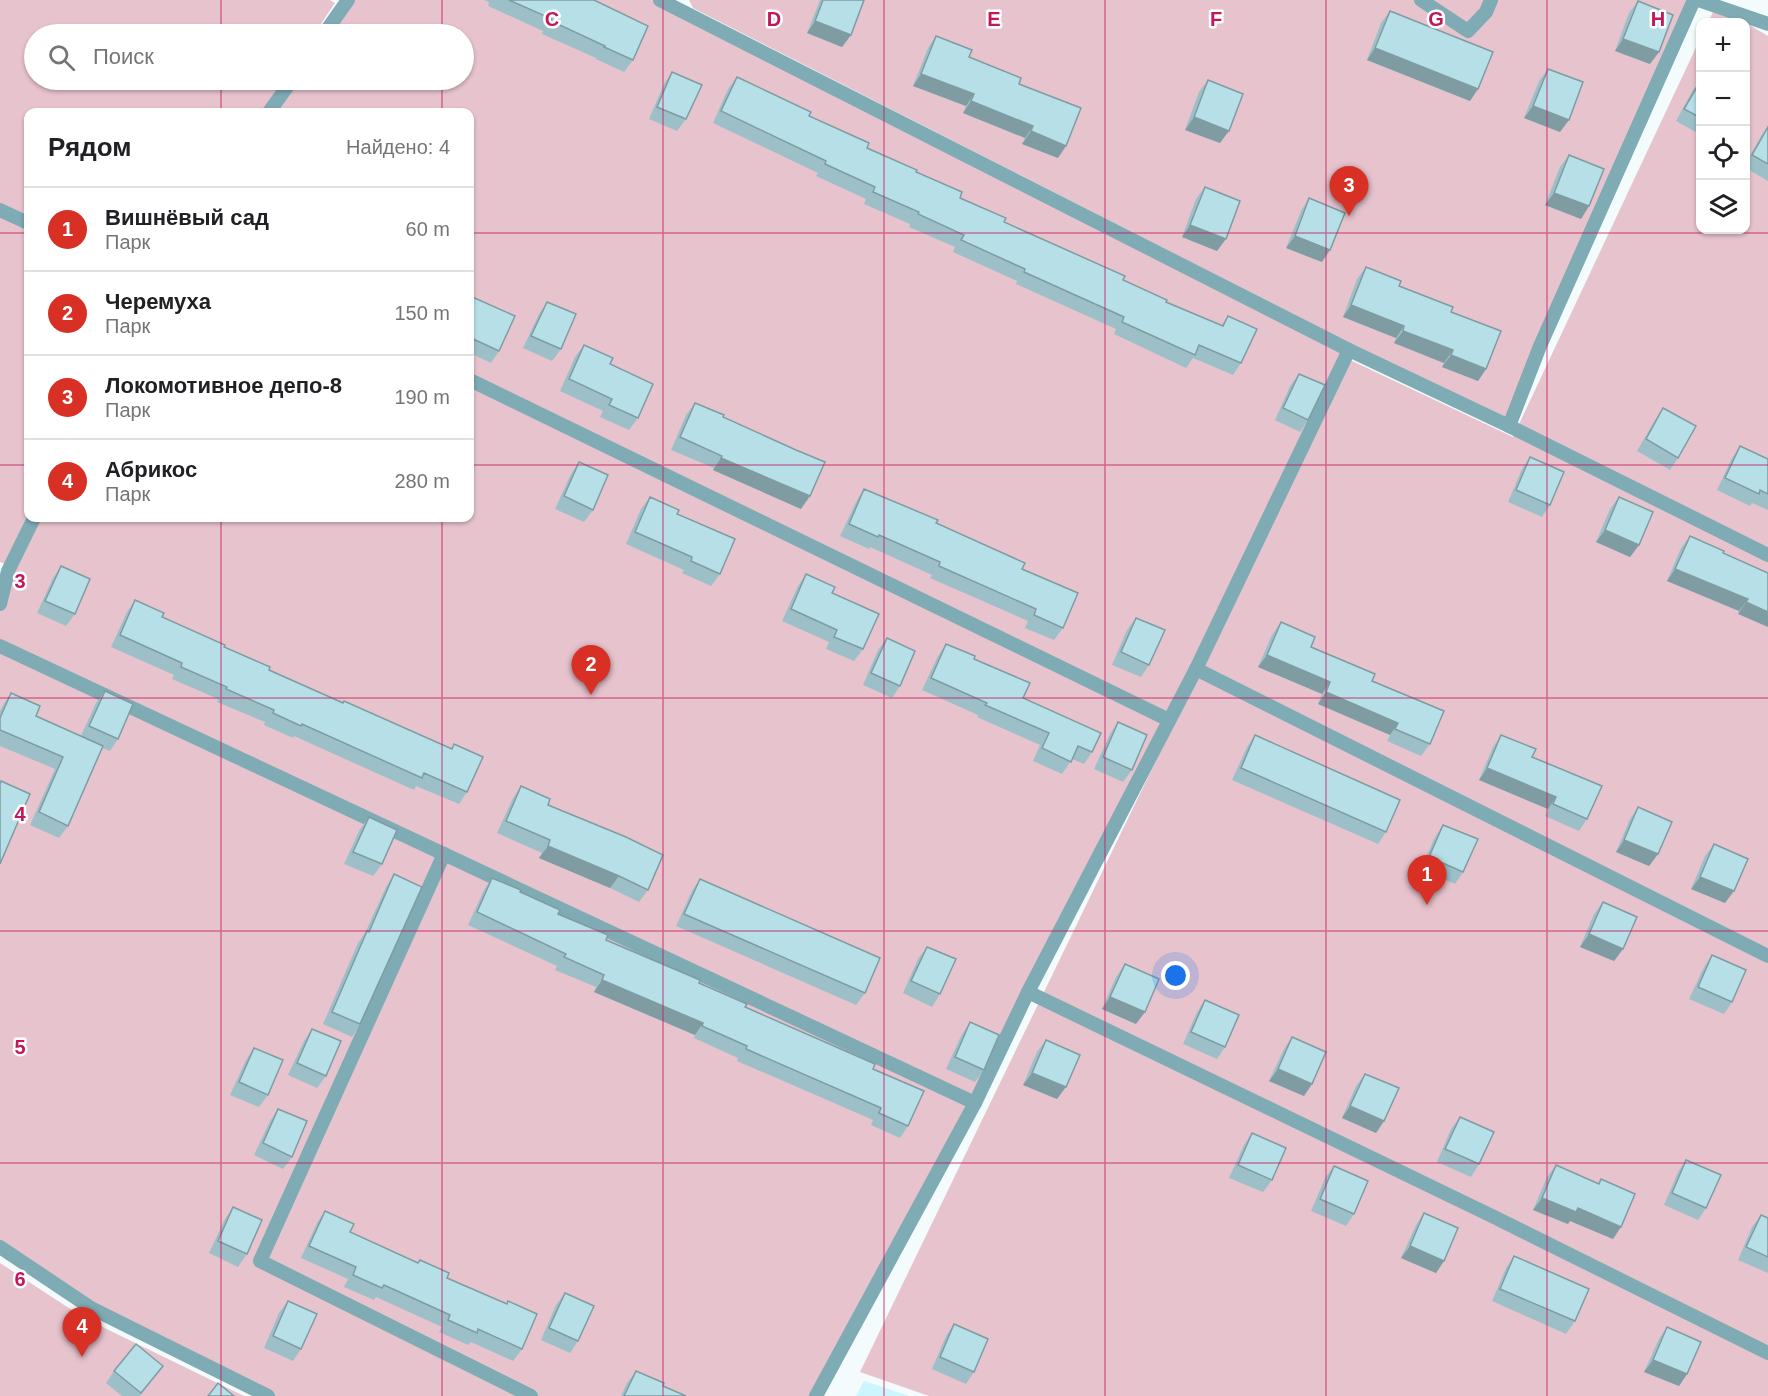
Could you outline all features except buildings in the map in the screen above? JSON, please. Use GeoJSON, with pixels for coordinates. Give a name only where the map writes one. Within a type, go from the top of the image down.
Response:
{"type":"FeatureCollection","features":[{"type":"Feature","properties":{"kind":"lane"},"geometry":{"type":"LineString","coordinates":[[331,24],[348,0]]}},
{"type":"Feature","properties":{"kind":"lane"},"geometry":{"type":"LineString","coordinates":[[660,0],[680,6],[1349,350],[1509,426],[1768,555]]}},
{"type":"Feature","properties":{"kind":"lane"},"geometry":{"type":"LineString","coordinates":[[1421,0],[1468,31],[1486,12],[1491,0]]}},
{"type":"Feature","properties":{"kind":"lane"},"geometry":{"type":"LineString","coordinates":[[1509,426],[1540,346],[1696,0],[1726,5],[1768,24]]}},
{"type":"Feature","properties":{"kind":"lane"},"geometry":{"type":"LineString","coordinates":[[272,108],[285,90]]}},
{"type":"Feature","properties":{"kind":"lane"},"geometry":{"type":"LineString","coordinates":[[0,210],[24,221]]}},
{"type":"Feature","properties":{"kind":"lane"},"geometry":{"type":"LineString","coordinates":[[816,1396],[975,1103],[1028,992],[1196,669],[1349,350]]}},
{"type":"Feature","properties":{"kind":"lane"},"geometry":{"type":"LineString","coordinates":[[474,382],[1168,720]]}},
{"type":"Feature","properties":{"kind":"lane"},"geometry":{"type":"LineString","coordinates":[[0,604],[4,569],[32,522]]}},
{"type":"Feature","properties":{"kind":"lane"},"geometry":{"type":"LineString","coordinates":[[0,646],[975,1103]]}},
{"type":"Feature","properties":{"kind":"lane"},"geometry":{"type":"LineString","coordinates":[[1196,669],[1768,956]]}},
{"type":"Feature","properties":{"kind":"lane"},"geometry":{"type":"LineString","coordinates":[[444,854],[260,1261],[531,1396]]}},
{"type":"Feature","properties":{"kind":"lane"},"geometry":{"type":"LineString","coordinates":[[1028,992],[1492,1216],[1768,1353]]}},
{"type":"Feature","properties":{"kind":"lane"},"geometry":{"type":"LineString","coordinates":[[0,1247],[91,1308],[268,1396]]}},
{"type":"Feature","properties":{"kind":"shaded area"},"geometry":{"type":"Polygon","coordinates":[[[0,0],[330,0],[335,3],[321,24],[24,24],[24,90],[278,90],[267,108],[24,108],[24,522],[5,564],[0,562],[0,0]]]}},
{"type":"Feature","properties":{"kind":"shaded area"},"geometry":{"type":"Polygon","coordinates":[[[348,0],[657,0],[1349,350],[1196,669],[814,1396],[268,1396],[91,1308],[0,1247],[0,604],[32,522],[474,522],[474,108],[275,108],[288,90],[474,90],[474,24],[332,24],[348,0]]]}},
{"type":"Feature","properties":{"kind":"shaded area"},"geometry":{"type":"Polygon","coordinates":[[[689,0],[1692,0],[1508,424],[693,8],[689,0]]]}},
{"type":"Feature","properties":{"kind":"shaded area"},"geometry":{"type":"Polygon","coordinates":[[[1716,6],[1738,18],[1710,18],[1716,6]]]}},
{"type":"Feature","properties":{"kind":"shaded area"},"geometry":{"type":"Polygon","coordinates":[[[1750,25],[1768,36],[1768,1396],[929,1396],[860,1372],[1350,360],[1513,437],[1696,48],[1696,234],[1750,234],[1750,25]]]}},
{"type":"Feature","properties":{"kind":"shaded area"},"geometry":{"type":"Polygon","coordinates":[[[0,1263],[84,1318],[244,1396],[0,1396],[0,1263]]]}},
{"type":"Feature","properties":{"kind":"shaded area"},"geometry":{"type":"Polygon","coordinates":[[[864,1381],[909,1396],[856,1396],[864,1381]]]}},
{"type":"Feature","properties":{"kind":"place","name":"Локомотивное депо-8"},"geometry":{"type":"Point","coordinates":[1349,216]}},
{"type":"Feature","properties":{"kind":"place","name":"Черемуха"},"geometry":{"type":"Point","coordinates":[591,695]}},
{"type":"Feature","properties":{"kind":"place","name":"Вишнёвый сад"},"geometry":{"type":"Point","coordinates":[1427,905]}},
{"type":"Feature","properties":{"kind":"place","name":"Абрикос"},"geometry":{"type":"Point","coordinates":[82,1357]}}]}
